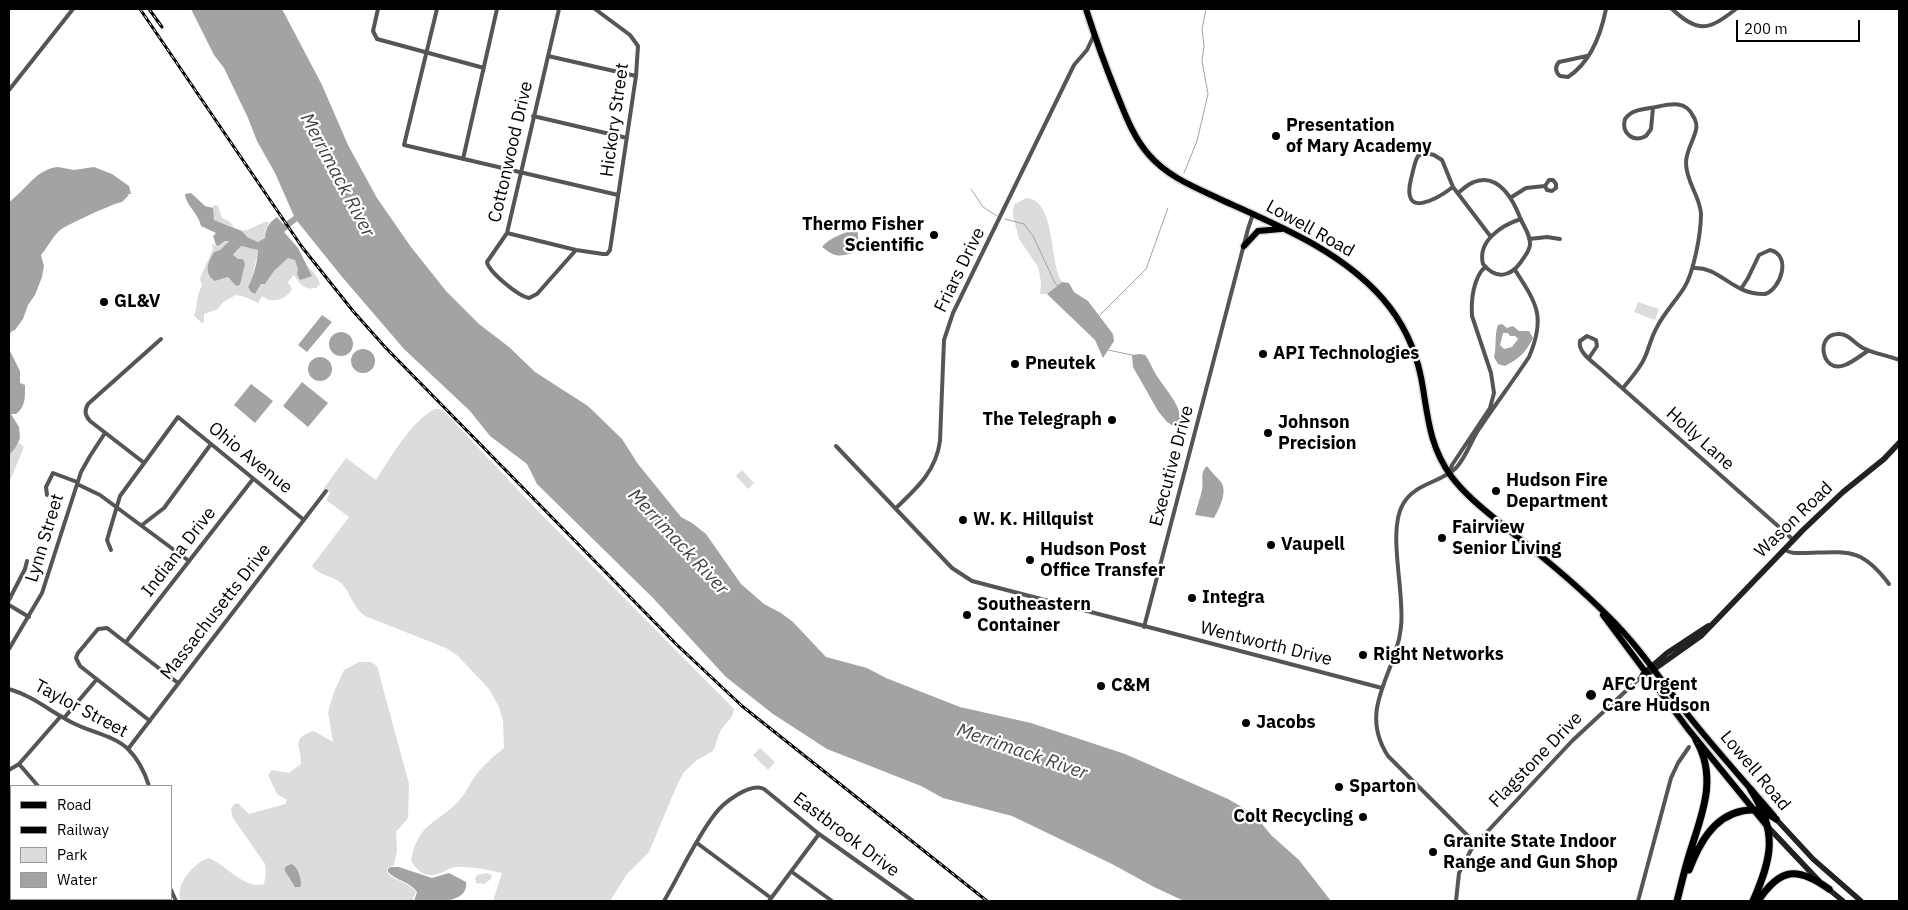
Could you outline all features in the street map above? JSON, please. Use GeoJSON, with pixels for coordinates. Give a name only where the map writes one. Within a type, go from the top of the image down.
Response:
{"type":"FeatureCollection","features":[{"type":"Feature","properties":{"kind":"highway"},"geometry":{"type":"LineString","coordinates":[[1678,901],[1708,793],[1707,767],[1696,740]]}},
{"type":"Feature","properties":{"kind":"highway"},"geometry":{"type":"LineString","coordinates":[[1751,790],[1764,811],[1769,828],[1770,843],[1768,862],[1753,901]]}},
{"type":"Feature","properties":{"kind":"highway"},"geometry":{"type":"LineString","coordinates":[[1678,901],[1695,855],[1708,832],[1719,821],[1729,815],[1754,810],[1764,811],[1776,819]]}},
{"type":"Feature","properties":{"kind":"highway"},"geometry":{"type":"LineString","coordinates":[[1758,901],[1775,880],[1790,873],[1807,875],[1829,889]]}},
{"type":"Feature","properties":{"kind":"main road","name":"Lowell Road"},"geometry":{"type":"LineString","coordinates":[[1086,9],[1099,50],[1131,128],[1150,156],[1182,181],[1329,252],[1352,269],[1375,290],[1397,317],[1414,352],[1420,375],[1430,436],[1448,473],[1475,502],[1597,605],[1621,629],[1697,726],[1776,819]]}},
{"type":"Feature","properties":{"kind":"main road"},"geometry":{"type":"LineString","coordinates":[[1244,246],[1258,231],[1283,229]]}},
{"type":"Feature","properties":{"kind":"main road","name":"Lowell Road"},"geometry":{"type":"LineString","coordinates":[[1597,605],[1644,674],[1769,828]]}},
{"type":"Feature","properties":{"kind":"street"},"geometry":{"type":"LineString","coordinates":[[9,90],[74,9]]}},
{"type":"Feature","properties":{"kind":"street"},"geometry":{"type":"LineString","coordinates":[[378,9],[374,35],[381,41],[484,68]]}},
{"type":"Feature","properties":{"kind":"street"},"geometry":{"type":"LineString","coordinates":[[437,9],[404,145],[618,195]]}},
{"type":"Feature","properties":{"kind":"street"},"geometry":{"type":"LineString","coordinates":[[463,159],[497,9]]}},
{"type":"Feature","properties":{"kind":"street","name":"Cottonwood Drive"},"geometry":{"type":"LineString","coordinates":[[559,9],[507,233],[488,257],[488,266],[524,297],[529,298],[537,294],[576,250]]}},
{"type":"Feature","properties":{"kind":"street","name":"Hickory Street"},"geometry":{"type":"LineString","coordinates":[[576,250],[607,254],[610,250],[636,76],[638,51],[636,42],[595,9]]}},
{"type":"Feature","properties":{"kind":"street"},"geometry":{"type":"LineString","coordinates":[[1587,56],[1562,60],[1557,64],[1556,72],[1560,76],[1568,77],[1587,56],[1599,37],[1606,9]]}},
{"type":"Feature","properties":{"kind":"street"},"geometry":{"type":"LineString","coordinates":[[1672,9],[1686,22],[1702,27],[1714,25],[1736,9]]}},
{"type":"Feature","properties":{"kind":"street","name":"Friars Drive"},"geometry":{"type":"LineString","coordinates":[[896,508],[924,480],[938,455],[944,340],[953,313],[1074,65],[1087,50],[1094,33]]}},
{"type":"Feature","properties":{"kind":"street"},"geometry":{"type":"LineString","coordinates":[[1087,50],[1099,50]]}},
{"type":"Feature","properties":{"kind":"street"},"geometry":{"type":"LineString","coordinates":[[548,56],[636,76]]}},
{"type":"Feature","properties":{"kind":"street"},"geometry":{"type":"LineString","coordinates":[[1623,388],[1643,361],[1655,330],[1684,288],[1692,268],[1700,212],[1688,177],[1686,163],[1688,149],[1696,131],[1696,122],[1692,113],[1683,106],[1669,104],[1634,112],[1628,115],[1624,126],[1629,136],[1639,139],[1648,135],[1651,129],[1653,108]]}},
{"type":"Feature","properties":{"kind":"street"},"geometry":{"type":"LineString","coordinates":[[533,116],[627,138]]}},
{"type":"Feature","properties":{"kind":"street"},"geometry":{"type":"LineString","coordinates":[[1453,187],[1439,197],[1426,202],[1416,202],[1410,199],[1408,190],[1418,156],[1426,153],[1439,157],[1445,164],[1453,187],[1491,237]]}},
{"type":"Feature","properties":{"kind":"street"},"geometry":{"type":"LineString","coordinates":[[1458,193],[1473,182],[1491,181],[1500,185],[1521,218],[1529,239],[1529,248],[1515,270],[1503,275],[1494,272],[1485,267],[1482,259],[1485,244],[1491,237],[1510,223],[1521,218]]}},
{"type":"Feature","properties":{"kind":"street"},"geometry":{"type":"LineString","coordinates":[[1510,198],[1526,188],[1545,186]]}},
{"type":"Feature","properties":{"kind":"street","name":"Executive Drive"},"geometry":{"type":"LineString","coordinates":[[1144,627],[1253,214]]}},
{"type":"Feature","properties":{"kind":"street"},"geometry":{"type":"LineString","coordinates":[[507,233],[576,250]]}},
{"type":"Feature","properties":{"kind":"street"},"geometry":{"type":"LineString","coordinates":[[1529,239],[1547,237],[1560,239]]}},
{"type":"Feature","properties":{"kind":"street"},"geometry":{"type":"LineString","coordinates":[[1692,268],[1701,267],[1712,271],[1731,285],[1741,289],[1761,294],[1772,291],[1783,267],[1783,260],[1780,255],[1770,250],[1759,255],[1741,289]]}},
{"type":"Feature","properties":{"kind":"street"},"geometry":{"type":"LineString","coordinates":[[1448,473],[1490,408],[1494,393],[1491,373],[1471,309],[1474,289],[1485,267]]}},
{"type":"Feature","properties":{"kind":"street"},"geometry":{"type":"LineString","coordinates":[[1476,844],[1394,763],[1383,748],[1376,730],[1375,721],[1382,688],[1398,644],[1402,625],[1402,596],[1396,529],[1404,502],[1414,491],[1448,473],[1459,463],[1479,429],[1529,357],[1534,344],[1538,314],[1536,305],[1515,270]]}},
{"type":"Feature","properties":{"kind":"street"},"geometry":{"type":"LineString","coordinates":[[1868,351],[1848,364],[1840,366],[1832,365],[1823,355],[1823,349],[1827,340],[1831,336],[1838,334],[1848,336],[1868,351],[1899,360]]}},
{"type":"Feature","properties":{"kind":"street"},"geometry":{"type":"LineString","coordinates":[[1587,336],[1593,337],[1597,346],[1589,358],[1582,352],[1579,346],[1582,339],[1587,336]]}},
{"type":"Feature","properties":{"kind":"street"},"geometry":{"type":"LineString","coordinates":[[111,550],[108,540],[120,496],[143,462],[90,421],[85,412],[88,404],[161,339]]}},
{"type":"Feature","properties":{"kind":"street","name":"Holly Lane"},"geometry":{"type":"LineString","coordinates":[[1589,358],[1793,540]]}},
{"type":"Feature","properties":{"kind":"street"},"geometry":{"type":"LineString","coordinates":[[1494,393],[1502,398]]}},
{"type":"Feature","properties":{"kind":"street","name":"Ohio Avenue"},"geometry":{"type":"LineString","coordinates":[[143,462],[178,417],[304,520]]}},
{"type":"Feature","properties":{"kind":"street","name":"Lynn Street"},"geometry":{"type":"LineString","coordinates":[[9,649],[41,597],[77,483],[85,464],[106,433]]}},
{"type":"Feature","properties":{"kind":"street","name":"Wason Road"},"geometry":{"type":"LineString","coordinates":[[1644,674],[1698,639],[1793,540],[1829,505],[1874,468],[1899,443]]}},
{"type":"Feature","properties":{"kind":"street"},"geometry":{"type":"LineString","coordinates":[[142,526],[164,508],[211,444]]}},
{"type":"Feature","properties":{"kind":"street"},"geometry":{"type":"LineString","coordinates":[[836,446],[952,568],[968,579],[990,587],[1144,627]]}},
{"type":"Feature","properties":{"kind":"street"},"geometry":{"type":"LineString","coordinates":[[47,495],[46,487],[53,473],[77,483],[100,495],[189,561]]}},
{"type":"Feature","properties":{"kind":"street","name":"Indiana Drive"},"geometry":{"type":"LineString","coordinates":[[126,642],[254,479]]}},
{"type":"Feature","properties":{"kind":"street","name":"Massachusetts Drive"},"geometry":{"type":"LineString","coordinates":[[128,749],[326,492]]}},
{"type":"Feature","properties":{"kind":"street"},"geometry":{"type":"LineString","coordinates":[[1784,549],[1792,553],[1842,552],[1856,555],[1876,567],[1889,584]]}},
{"type":"Feature","properties":{"kind":"street"},"geometry":{"type":"LineString","coordinates":[[9,600],[25,569],[27,561]]}},
{"type":"Feature","properties":{"kind":"street"},"geometry":{"type":"LineString","coordinates":[[9,605],[29,617]]}},
{"type":"Feature","properties":{"kind":"street","name":"Wentworth Drive"},"geometry":{"type":"LineString","coordinates":[[1144,627],[1382,688]]}},
{"type":"Feature","properties":{"kind":"street"},"geometry":{"type":"LineString","coordinates":[[150,720],[80,666],[76,658],[78,653],[98,629],[108,628],[178,683]]}},
{"type":"Feature","properties":{"kind":"street","name":"Flagstone Drive"},"geometry":{"type":"LineString","coordinates":[[1456,901],[1460,869],[1476,844],[1568,745],[1644,674]]}},
{"type":"Feature","properties":{"kind":"street"},"geometry":{"type":"LineString","coordinates":[[9,770],[18,764],[97,679]]}},
{"type":"Feature","properties":{"kind":"street","name":"Taylor Street"},"geometry":{"type":"LineString","coordinates":[[9,689],[27,696],[85,729],[116,741],[128,749],[141,767],[149,785]]}},
{"type":"Feature","properties":{"kind":"street"},"geometry":{"type":"LineString","coordinates":[[1638,901],[1670,778],[1689,748]]}},
{"type":"Feature","properties":{"kind":"street"},"geometry":{"type":"LineString","coordinates":[[18,764],[37,785]]}},
{"type":"Feature","properties":{"kind":"street","name":"Eastbrook Drive"},"geometry":{"type":"LineString","coordinates":[[697,843],[718,811],[748,789],[756,787],[764,789],[820,834],[913,901]]}},
{"type":"Feature","properties":{"kind":"street","name":"Lowell Road"},"geometry":{"type":"LineString","coordinates":[[1776,819],[1822,868],[1861,901]]}},
{"type":"Feature","properties":{"kind":"street","name":"Lowell Road"},"geometry":{"type":"LineString","coordinates":[[1769,828],[1796,858],[1843,901]]}},
{"type":"Feature","properties":{"kind":"street"},"geometry":{"type":"LineString","coordinates":[[664,901],[697,843],[770,900],[820,834]]}},
{"type":"Feature","properties":{"kind":"street"},"geometry":{"type":"LineString","coordinates":[[792,872],[832,901]]}},
{"type":"Feature","properties":{"kind":"green space"},"geometry":{"type":"Polygon","coordinates":[[[1026,198],[1036,201],[1047,220],[1055,261],[1062,282],[1047,294],[1040,294],[1041,282],[1038,267],[1019,239],[1013,215],[1015,204],[1026,198]]]}},
{"type":"Feature","properties":{"kind":"green space"},"geometry":{"type":"Polygon","coordinates":[[[215,205],[218,206],[222,218],[229,221],[234,227],[214,220],[211,208],[215,205]]]}},
{"type":"Feature","properties":{"kind":"green space"},"geometry":{"type":"Polygon","coordinates":[[[269,222],[265,231],[265,238],[258,242],[247,237],[242,231],[247,230],[269,222]]]}},
{"type":"Feature","properties":{"kind":"green space"},"geometry":{"type":"Polygon","coordinates":[[[225,241],[229,241],[220,250],[215,281],[228,277],[236,286],[240,285],[241,269],[233,256],[241,246],[258,250],[253,276],[255,294],[261,284],[265,284],[274,271],[288,258],[295,259],[298,270],[311,273],[307,266],[315,274],[320,284],[316,288],[305,287],[300,284],[294,275],[288,282],[292,289],[283,298],[270,300],[262,296],[258,303],[236,295],[223,302],[218,309],[204,314],[204,322],[202,323],[194,316],[202,286],[200,278],[213,249],[212,244],[218,246],[225,241]]]}},
{"type":"Feature","properties":{"kind":"green space"},"geometry":{"type":"Polygon","coordinates":[[[1638,302],[1659,309],[1655,320],[1634,312],[1638,302]]]}},
{"type":"Feature","properties":{"kind":"green space"},"geometry":{"type":"Polygon","coordinates":[[[435,409],[442,409],[535,508],[734,709],[732,716],[720,732],[713,751],[697,760],[684,772],[649,852],[627,874],[610,901],[493,901],[502,873],[476,868],[456,867],[429,875],[421,872],[411,861],[414,848],[424,830],[454,806],[464,795],[472,780],[504,748],[503,721],[499,707],[489,689],[458,656],[446,648],[365,616],[358,609],[342,584],[318,572],[312,566],[349,517],[326,500],[330,493],[324,488],[346,458],[376,480],[410,431],[435,409]]]}},
{"type":"Feature","properties":{"kind":"green space"},"geometry":{"type":"Polygon","coordinates":[[[9,435],[24,447],[9,483],[9,435]]]}},
{"type":"Feature","properties":{"kind":"green space"},"geometry":{"type":"Polygon","coordinates":[[[742,470],[754,483],[748,489],[736,476],[742,470]]]}},
{"type":"Feature","properties":{"kind":"green space"},"geometry":{"type":"Polygon","coordinates":[[[359,662],[371,662],[377,666],[409,784],[408,818],[396,832],[397,850],[394,865],[388,868],[387,872],[413,888],[416,892],[412,901],[181,901],[180,888],[183,881],[197,864],[209,858],[243,880],[257,885],[264,884],[265,864],[233,818],[231,810],[233,805],[238,803],[249,814],[285,804],[287,800],[277,794],[268,775],[272,770],[289,773],[301,764],[298,744],[299,740],[306,734],[314,731],[333,742],[328,712],[334,692],[344,670],[359,662]]]}},
{"type":"Feature","properties":{"kind":"green space"},"geometry":{"type":"Polygon","coordinates":[[[760,748],[775,762],[768,770],[753,755],[760,748]]]}},
{"type":"Feature","properties":{"kind":"green space"},"geometry":{"type":"Polygon","coordinates":[[[487,873],[492,875],[491,879],[484,884],[476,883],[475,878],[477,875],[487,873]]]}},
{"type":"Feature","properties":{"kind":"water","name":"Merrimack River"},"geometry":{"type":"Polygon","coordinates":[[[191,9],[282,9],[322,85],[348,145],[377,198],[411,247],[446,291],[479,324],[509,347],[535,372],[588,406],[622,439],[638,464],[681,517],[706,534],[741,584],[764,604],[793,622],[826,657],[867,668],[886,678],[960,707],[1031,723],[1125,754],[1228,799],[1254,814],[1271,835],[1299,860],[1331,901],[1184,901],[1012,816],[943,798],[921,786],[827,749],[773,714],[726,677],[653,598],[537,484],[527,464],[490,436],[470,411],[404,349],[297,221],[284,232],[298,248],[312,276],[300,280],[295,260],[288,258],[274,271],[265,284],[261,284],[255,294],[248,287],[255,269],[258,250],[241,246],[233,255],[238,259],[243,259],[245,264],[240,285],[236,286],[228,277],[215,281],[211,278],[208,267],[214,252],[220,250],[229,241],[225,241],[218,246],[216,245],[213,236],[216,233],[201,226],[185,194],[191,193],[205,206],[213,208],[214,220],[242,231],[247,237],[258,242],[265,238],[268,226],[274,219],[277,217],[283,224],[294,216],[224,68],[214,55],[191,9]]]}},
{"type":"Feature","properties":{"kind":"water"},"geometry":{"type":"Polygon","coordinates":[[[58,167],[74,170],[94,167],[112,174],[129,186],[131,194],[127,194],[129,195],[122,202],[79,220],[56,234],[41,255],[44,266],[35,295],[28,305],[23,319],[9,335],[9,202],[37,176],[58,167]]]}},
{"type":"Feature","properties":{"kind":"water"},"geometry":{"type":"Polygon","coordinates":[[[856,229],[858,238],[853,253],[837,255],[830,253],[822,247],[833,238],[856,229]]]}},
{"type":"Feature","properties":{"kind":"water"},"geometry":{"type":"Polygon","coordinates":[[[1062,282],[1069,283],[1074,292],[1088,301],[1113,334],[1114,341],[1103,358],[1095,340],[1047,294],[1062,282]]]}},
{"type":"Feature","properties":{"kind":"water"},"geometry":{"type":"Polygon","coordinates":[[[322,315],[332,322],[307,352],[298,345],[322,315]]]}},
{"type":"Feature","properties":{"kind":"water"},"geometry":{"type":"Polygon","coordinates":[[[1502,324],[1507,328],[1513,326],[1519,331],[1529,331],[1533,338],[1522,355],[1505,366],[1498,364],[1494,357],[1498,325],[1502,324]],[[1503,333],[1500,345],[1504,349],[1512,347],[1518,339],[1515,336],[1510,336],[1508,333],[1503,333]]]}},
{"type":"Feature","properties":{"kind":"water"},"geometry":{"type":"Polygon","coordinates":[[[341,332],[349,336],[353,344],[349,352],[341,356],[333,352],[329,344],[333,336],[341,332]]]}},
{"type":"Feature","properties":{"kind":"water"},"geometry":{"type":"Polygon","coordinates":[[[9,349],[20,371],[20,383],[25,385],[25,389],[22,408],[16,414],[11,414],[19,427],[20,438],[16,447],[9,455],[9,349]]]}},
{"type":"Feature","properties":{"kind":"water"},"geometry":{"type":"Polygon","coordinates":[[[363,349],[371,353],[375,361],[371,369],[363,373],[355,369],[351,361],[355,353],[363,349]]]}},
{"type":"Feature","properties":{"kind":"water"},"geometry":{"type":"Polygon","coordinates":[[[1140,354],[1147,357],[1178,408],[1180,422],[1178,429],[1167,422],[1158,411],[1133,367],[1132,355],[1140,354]]]}},
{"type":"Feature","properties":{"kind":"water"},"geometry":{"type":"Polygon","coordinates":[[[320,357],[328,361],[332,369],[328,377],[320,381],[312,377],[308,369],[312,361],[320,357]]]}},
{"type":"Feature","properties":{"kind":"water"},"geometry":{"type":"Polygon","coordinates":[[[302,382],[328,403],[308,427],[283,406],[302,382]]]}},
{"type":"Feature","properties":{"kind":"water"},"geometry":{"type":"Polygon","coordinates":[[[251,384],[273,401],[255,423],[234,405],[251,384]]]}},
{"type":"Feature","properties":{"kind":"water"},"geometry":{"type":"Polygon","coordinates":[[[1207,466],[1221,482],[1224,491],[1214,518],[1195,515],[1202,490],[1202,475],[1207,466]]]}},
{"type":"Feature","properties":{"kind":"water"},"geometry":{"type":"Polygon","coordinates":[[[291,864],[296,867],[299,873],[300,887],[295,887],[285,871],[285,867],[291,864]]]}},
{"type":"Feature","properties":{"kind":"water"},"geometry":{"type":"Polygon","coordinates":[[[399,867],[432,878],[449,873],[466,882],[465,890],[455,899],[414,901],[417,892],[414,888],[388,872],[388,869],[399,867]]]}},
{"type":"Feature","properties":{"kind":"waterway"},"geometry":{"type":"LineString","coordinates":[[1184,173],[1197,141],[1208,94],[1202,61],[1204,46],[1202,29],[1206,9]]}},
{"type":"Feature","properties":{"kind":"waterway"},"geometry":{"type":"LineString","coordinates":[[971,189],[983,207],[997,216]]}},
{"type":"Feature","properties":{"kind":"waterway"},"geometry":{"type":"LineString","coordinates":[[1100,315],[1146,269],[1168,208]]}},
{"type":"Feature","properties":{"kind":"waterway"},"geometry":{"type":"LineString","coordinates":[[1005,219],[1024,224],[1033,236],[1055,283],[1059,287]]}},
{"type":"Feature","properties":{"kind":"waterway"},"geometry":{"type":"LineString","coordinates":[[1108,350],[1132,355]]}},
{"type":"Feature","properties":{"kind":"railway"},"geometry":{"type":"LineString","coordinates":[[140,9],[302,247],[353,311],[385,347],[676,644],[742,706],[987,901]]}},
{"type":"Feature","properties":{"kind":"railway"},"geometry":{"type":"LineString","coordinates":[[149,9],[162,27]]}},
{"type":"Feature","properties":{"kind":"place","name":"Presentation of Mary Academy"},"geometry":{"type":"Point","coordinates":[1276,136]}},
{"type":"Feature","properties":{"kind":"place","name":"Thermo Fisher Scientific"},"geometry":{"type":"Point","coordinates":[934,235]}},
{"type":"Feature","properties":{"kind":"place","name":"GL&V"},"geometry":{"type":"Point","coordinates":[104,302]}},
{"type":"Feature","properties":{"kind":"place","name":"API Technologies"},"geometry":{"type":"Point","coordinates":[1263,354]}},
{"type":"Feature","properties":{"kind":"place","name":"Pneutek"},"geometry":{"type":"Point","coordinates":[1015,364]}},
{"type":"Feature","properties":{"kind":"place","name":"The Telegraph"},"geometry":{"type":"Point","coordinates":[1112,420]}},
{"type":"Feature","properties":{"kind":"place","name":"Johnson Precision"},"geometry":{"type":"Point","coordinates":[1268,433]}},
{"type":"Feature","properties":{"kind":"place","name":"Hudson Fire Department"},"geometry":{"type":"Point","coordinates":[1496,491]}},
{"type":"Feature","properties":{"kind":"place","name":"W. K. Hillquist"},"geometry":{"type":"Point","coordinates":[963,520]}},
{"type":"Feature","properties":{"kind":"place","name":"Fairview Senior Living"},"geometry":{"type":"Point","coordinates":[1442,538]}},
{"type":"Feature","properties":{"kind":"place","name":"Vaupell"},"geometry":{"type":"Point","coordinates":[1271,545]}},
{"type":"Feature","properties":{"kind":"place","name":"Hudson Post Office Transfer"},"geometry":{"type":"Point","coordinates":[1030,560]}},
{"type":"Feature","properties":{"kind":"place","name":"Integra"},"geometry":{"type":"Point","coordinates":[1192,598]}},
{"type":"Feature","properties":{"kind":"place","name":"Southeastern Container"},"geometry":{"type":"Point","coordinates":[967,615]}},
{"type":"Feature","properties":{"kind":"place","name":"Right Networks"},"geometry":{"type":"Point","coordinates":[1363,655]}},
{"type":"Feature","properties":{"kind":"place","name":"C&M"},"geometry":{"type":"Point","coordinates":[1101,686]}},
{"type":"Feature","properties":{"kind":"place","name":"AFC Urgent Care Hudson"},"geometry":{"type":"Point","coordinates":[1591,695]}},
{"type":"Feature","properties":{"kind":"place","name":"Jacobs"},"geometry":{"type":"Point","coordinates":[1246,723]}},
{"type":"Feature","properties":{"kind":"place","name":"Sparton"},"geometry":{"type":"Point","coordinates":[1339,787]}},
{"type":"Feature","properties":{"kind":"place","name":"Colt Recycling"},"geometry":{"type":"Point","coordinates":[1363,817]}},
{"type":"Feature","properties":{"kind":"place","name":"Granite State Indoor Range and Gun Shop"},"geometry":{"type":"Point","coordinates":[1433,852]}}]}
